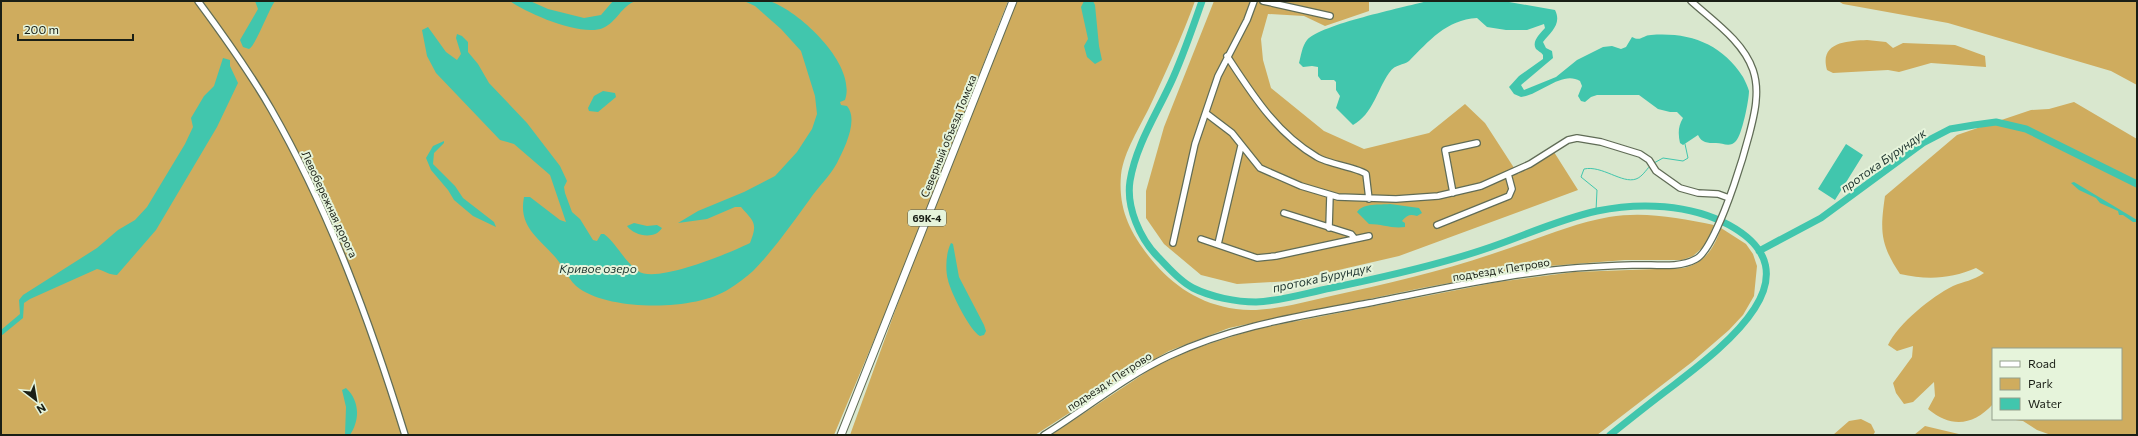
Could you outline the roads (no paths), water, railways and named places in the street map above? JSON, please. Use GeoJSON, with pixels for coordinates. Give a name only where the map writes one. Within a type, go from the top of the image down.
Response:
{"type":"FeatureCollection","features":[{"type":"Feature","properties":{"kind":"main road","name":"Северный объезд Томска"},"geometry":{"type":"LineString","coordinates":[[841,435],[1013,1]]}},
{"type":"Feature","properties":{"kind":"street","name":"Левобережная дорога"},"geometry":{"type":"LineString","coordinates":[[198,1],[229,43],[270,107],[299,160],[328,221],[366,315],[405,435]]}},
{"type":"Feature","properties":{"kind":"street"},"geometry":{"type":"LineString","coordinates":[[1173,243],[1189,164],[1207,114],[1218,76],[1227,56],[1248,20],[1254,1]]}},
{"type":"Feature","properties":{"kind":"street"},"geometry":{"type":"LineString","coordinates":[[1263,1],[1330,16]]}},
{"type":"Feature","properties":{"kind":"street","name":"подъезд к Петрово"},"geometry":{"type":"LineString","coordinates":[[1044,435],[1151,365],[1186,348],[1233,331],[1326,311],[1539,272],[1584,267],[1688,263],[1704,254],[1714,237],[1729,198],[1754,117],[1756,84],[1748,59],[1738,45],[1691,1]]}},
{"type":"Feature","properties":{"kind":"street"},"geometry":{"type":"LineString","coordinates":[[1227,56],[1275,124],[1292,140],[1317,157],[1366,174],[1369,199]]}},
{"type":"Feature","properties":{"kind":"street"},"geometry":{"type":"LineString","coordinates":[[1207,114],[1232,133],[1260,168],[1301,186],[1330,195],[1369,199],[1431,197],[1453,193],[1481,186],[1530,164],[1568,140],[1577,138],[1601,142],[1640,154],[1649,160],[1656,171],[1680,188],[1729,198]]}},
{"type":"Feature","properties":{"kind":"street"},"geometry":{"type":"LineString","coordinates":[[1453,193],[1445,150],[1477,143]]}},
{"type":"Feature","properties":{"kind":"street"},"geometry":{"type":"LineString","coordinates":[[1218,244],[1241,146]]}},
{"type":"Feature","properties":{"kind":"street"},"geometry":{"type":"LineString","coordinates":[[1437,225],[1509,196],[1512,189],[1508,174]]}},
{"type":"Feature","properties":{"kind":"street"},"geometry":{"type":"LineString","coordinates":[[1329,228],[1330,195]]}},
{"type":"Feature","properties":{"kind":"street"},"geometry":{"type":"LineString","coordinates":[[1284,213],[1350,234],[1354,239]]}},
{"type":"Feature","properties":{"kind":"street"},"geometry":{"type":"LineString","coordinates":[[1201,239],[1257,258],[1276,256],[1369,236]]}},
{"type":"Feature","properties":{"kind":"water"},"geometry":{"type":"Polygon","coordinates":[[[255,1],[275,1],[255,41],[249,49],[243,47],[240,40],[258,9],[255,1]]]}},
{"type":"Feature","properties":{"kind":"water"},"geometry":{"type":"Polygon","coordinates":[[[510,1],[530,1],[548,9],[584,18],[601,15],[613,1],[636,1],[626,6],[608,25],[594,30],[569,27],[555,23],[529,12],[510,1]]]}},
{"type":"Feature","properties":{"kind":"water","name":"Кривое озеро"},"geometry":{"type":"Polygon","coordinates":[[[744,1],[769,1],[784,8],[811,29],[824,42],[835,57],[843,71],[846,86],[845,100],[840,102],[841,105],[847,106],[851,119],[849,134],[837,163],[768,255],[753,271],[729,289],[714,296],[696,301],[654,306],[612,301],[594,296],[580,289],[576,286],[556,258],[531,231],[524,216],[524,197],[530,197],[560,220],[566,222],[550,175],[514,144],[500,140],[436,73],[427,56],[422,30],[428,27],[446,52],[457,60],[461,54],[456,38],[457,34],[462,36],[468,42],[468,52],[478,64],[489,83],[527,123],[560,166],[567,181],[564,187],[572,212],[580,219],[593,240],[597,241],[601,234],[604,234],[638,271],[647,274],[660,274],[711,260],[750,243],[754,231],[753,223],[741,207],[735,207],[707,219],[678,223],[698,211],[744,192],[775,176],[797,152],[812,129],[817,114],[815,96],[801,51],[781,29],[755,6],[744,1]]]}},
{"type":"Feature","properties":{"kind":"water"},"geometry":{"type":"Polygon","coordinates":[[[1084,1],[1093,1],[1095,5],[1099,46],[1102,60],[1095,64],[1087,57],[1084,46],[1088,39],[1081,7],[1084,1]]]}},
{"type":"Feature","properties":{"kind":"water"},"geometry":{"type":"Polygon","coordinates":[[[1427,1],[1509,2],[1555,10],[1557,20],[1555,28],[1543,42],[1546,48],[1552,51],[1553,58],[1521,85],[1524,90],[1556,77],[1577,60],[1603,47],[1612,46],[1621,49],[1626,47],[1632,37],[1640,39],[1648,35],[1665,35],[1692,38],[1704,42],[1725,56],[1743,77],[1749,91],[1749,95],[1743,125],[1736,141],[1731,144],[1726,145],[1705,142],[1701,140],[1698,135],[1683,145],[1680,143],[1679,127],[1683,118],[1677,112],[1658,109],[1639,95],[1597,95],[1591,97],[1585,102],[1581,101],[1578,96],[1582,86],[1580,81],[1573,78],[1558,81],[1536,92],[1521,97],[1514,94],[1509,87],[1519,76],[1543,59],[1543,55],[1536,49],[1535,43],[1537,37],[1545,28],[1544,24],[1527,30],[1506,30],[1487,27],[1477,18],[1456,23],[1447,27],[1431,39],[1409,61],[1392,70],[1370,108],[1360,120],[1353,125],[1336,108],[1340,96],[1336,90],[1336,82],[1334,80],[1321,80],[1318,76],[1318,67],[1303,67],[1299,63],[1305,42],[1315,34],[1345,22],[1427,1]]]}},
{"type":"Feature","properties":{"kind":"water"},"geometry":{"type":"Polygon","coordinates":[[[223,58],[230,60],[230,66],[238,83],[217,127],[156,230],[117,275],[97,269],[30,299],[24,303],[23,318],[1,336],[1,330],[20,314],[19,300],[23,295],[97,248],[118,230],[135,220],[147,207],[185,144],[193,127],[191,118],[204,96],[214,86],[223,58]]]}},
{"type":"Feature","properties":{"kind":"water"},"geometry":{"type":"Polygon","coordinates":[[[603,91],[615,93],[616,97],[598,112],[589,111],[588,108],[594,96],[603,91]]]}},
{"type":"Feature","properties":{"kind":"water"},"geometry":{"type":"Polygon","coordinates":[[[444,141],[444,143],[434,153],[433,164],[455,186],[463,198],[494,222],[496,227],[473,216],[454,200],[448,190],[431,170],[426,158],[433,146],[444,141]]]}},
{"type":"Feature","properties":{"kind":"water"},"geometry":{"type":"Polygon","coordinates":[[[1846,144],[1863,155],[1835,200],[1818,189],[1846,144]]]}},
{"type":"Feature","properties":{"kind":"water"},"geometry":{"type":"Polygon","coordinates":[[[2074,182],[2137,220],[2137,222],[2133,222],[2123,215],[2119,215],[2118,211],[2100,203],[2096,198],[2079,190],[2071,183],[2074,182]]]}},
{"type":"Feature","properties":{"kind":"water"},"geometry":{"type":"Polygon","coordinates":[[[1390,204],[1419,208],[1422,213],[1417,216],[1407,216],[1402,221],[1405,223],[1405,227],[1391,227],[1369,224],[1357,212],[1363,207],[1367,206],[1390,204]]]}},
{"type":"Feature","properties":{"kind":"water"},"geometry":{"type":"Polygon","coordinates":[[[634,223],[647,226],[657,225],[662,228],[655,234],[644,235],[634,232],[627,226],[634,223]]]}},
{"type":"Feature","properties":{"kind":"water"},"geometry":{"type":"Polygon","coordinates":[[[951,243],[953,244],[959,277],[984,325],[986,331],[984,335],[980,336],[971,327],[956,301],[950,285],[946,266],[948,251],[951,243]]]}},
{"type":"Feature","properties":{"kind":"water"},"geometry":{"type":"Polygon","coordinates":[[[346,388],[354,399],[357,411],[356,423],[350,435],[345,435],[346,407],[342,390],[346,388]]]}},
{"type":"Feature","properties":{"kind":"waterway","name":"протока Бурундук"},"geometry":{"type":"LineString","coordinates":[[1202,1],[1177,69],[1137,154],[1129,191],[1132,212],[1145,241],[1151,250],[1178,278],[1193,288],[1216,296],[1240,301],[1256,302],[1284,298],[1432,265],[1491,247],[1583,214],[1630,206],[1664,207],[1698,213],[1729,225],[1755,245],[1766,267],[1764,289],[1752,312],[1734,334],[1713,354],[1610,435]]}},
{"type":"Feature","properties":{"kind":"waterway","name":"протока Бурундук"},"geometry":{"type":"LineString","coordinates":[[1759,251],[1821,218],[1923,143],[1950,129],[1996,122],[2026,129],[2137,184]]}},
{"type":"Feature","properties":{"kind":"waterway"},"geometry":{"type":"LineString","coordinates":[[1654,163],[1663,158],[1683,161],[1688,158],[1685,144]]}},
{"type":"Feature","properties":{"kind":"waterway"},"geometry":{"type":"LineString","coordinates":[[1596,211],[1597,190],[1581,177],[1584,169],[1591,168],[1630,180],[1640,177],[1650,166]]}}]}
